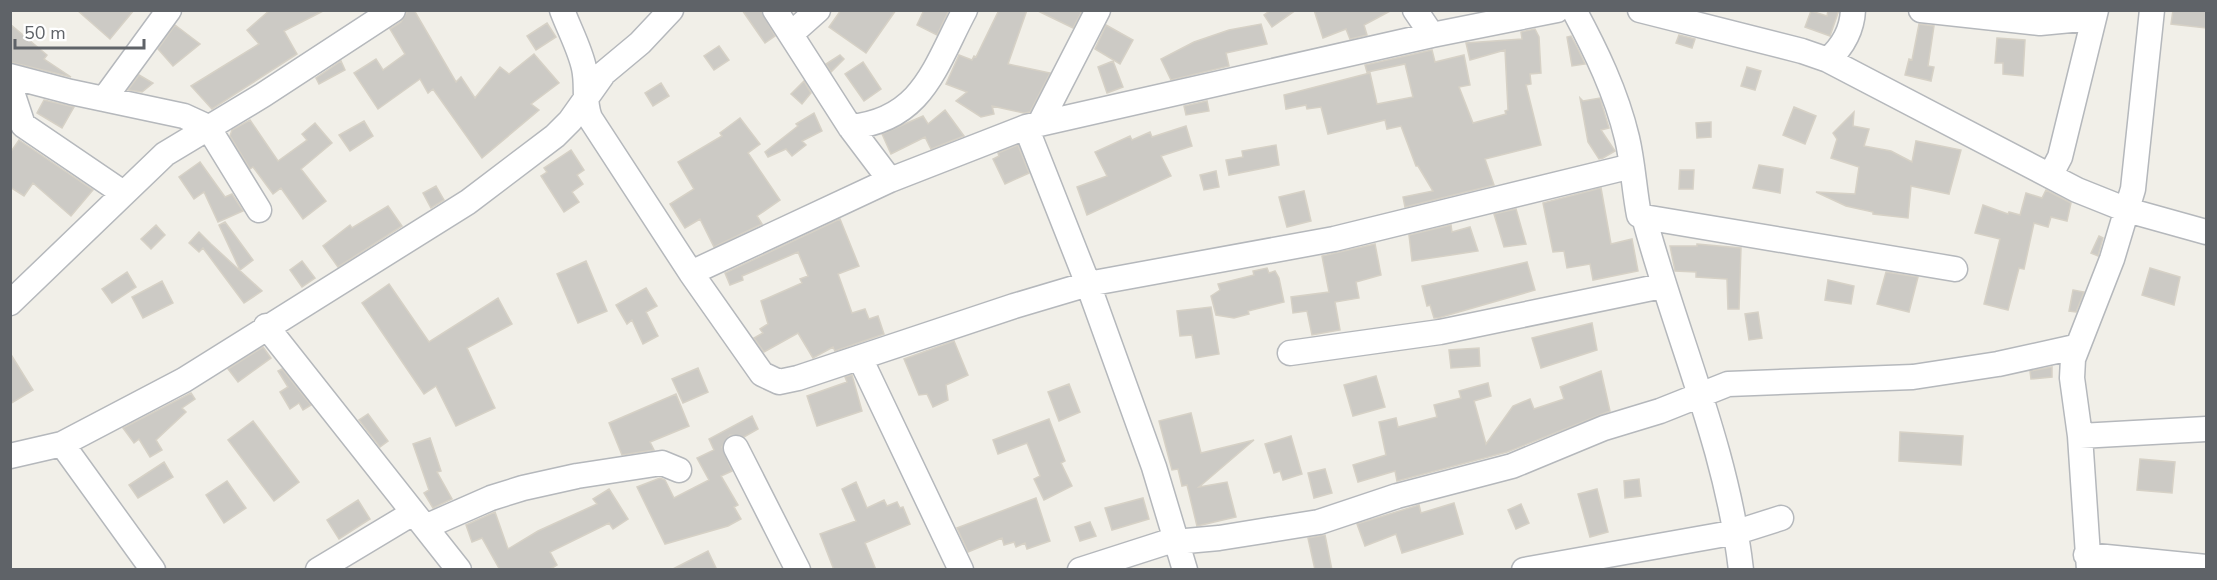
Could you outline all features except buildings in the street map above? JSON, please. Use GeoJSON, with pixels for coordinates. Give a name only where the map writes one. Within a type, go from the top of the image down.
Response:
{"type":"FeatureCollection","features":[{"type":"Feature","properties":{"kind":"street"},"geometry":{"type":"LineString","coordinates":[[104,99],[169,10]]}},
{"type":"Feature","properties":{"kind":"street"},"geometry":{"type":"LineString","coordinates":[[10,303],[80,238],[165,153],[393,10]]}},
{"type":"Feature","properties":{"kind":"street"},"geometry":{"type":"LineString","coordinates":[[562,10],[584,64],[586,79],[584,101],[590,118],[691,273],[766,377],[779,382],[798,378],[1014,306],[1088,284],[1334,239],[1632,166]]}},
{"type":"Feature","properties":{"kind":"street"},"geometry":{"type":"LineString","coordinates":[[10,456],[62,444],[184,380],[266,326],[374,263],[468,202],[555,136],[570,121],[604,73],[640,43],[672,10]]}},
{"type":"Feature","properties":{"kind":"street"},"geometry":{"type":"LineString","coordinates":[[775,10],[850,127],[890,180]]}},
{"type":"Feature","properties":{"kind":"street"},"geometry":{"type":"LineString","coordinates":[[791,34],[818,10]]}},
{"type":"Feature","properties":{"kind":"street"},"geometry":{"type":"LineString","coordinates":[[850,127],[889,115],[916,99],[935,70],[965,10]]}},
{"type":"Feature","properties":{"kind":"street"},"geometry":{"type":"LineString","coordinates":[[1098,10],[1033,125],[1178,541],[1185,570]]}},
{"type":"Feature","properties":{"kind":"street"},"geometry":{"type":"LineString","coordinates":[[1415,10],[1432,35]]}},
{"type":"Feature","properties":{"kind":"street"},"geometry":{"type":"LineString","coordinates":[[691,273],[890,180],[1033,125],[1432,35],[1557,10]]}},
{"type":"Feature","properties":{"kind":"street"},"geometry":{"type":"LineString","coordinates":[[1574,10],[1606,72],[1628,139],[1639,215],[1955,269]]}},
{"type":"Feature","properties":{"kind":"street"},"geometry":{"type":"LineString","coordinates":[[1640,10],[1802,51],[1828,60],[2077,190],[2127,210],[2206,232]]}},
{"type":"Feature","properties":{"kind":"street"},"geometry":{"type":"LineString","coordinates":[[1828,60],[1839,50],[1850,31],[1853,10]]}},
{"type":"Feature","properties":{"kind":"street"},"geometry":{"type":"LineString","coordinates":[[1921,10],[2040,23],[2094,14],[2060,157],[2050,176]]}},
{"type":"Feature","properties":{"kind":"street"},"geometry":{"type":"LineString","coordinates":[[2152,10],[2133,189],[2102,287],[2075,347],[2072,378],[2080,436],[2080,470],[2086,517],[2088,562],[2206,567]]}},
{"type":"Feature","properties":{"kind":"street"},"geometry":{"type":"LineString","coordinates":[[10,76],[184,116],[208,127],[259,210]]}},
{"type":"Feature","properties":{"kind":"street"},"geometry":{"type":"LineString","coordinates":[[10,86],[23,124],[123,193]]}},
{"type":"Feature","properties":{"kind":"street"},"geometry":{"type":"LineString","coordinates":[[1644,217],[1662,286],[1701,393],[1726,478],[1737,532],[1741,570]]}},
{"type":"Feature","properties":{"kind":"street"},"geometry":{"type":"LineString","coordinates":[[1290,353],[1440,332],[1662,286]]}},
{"type":"Feature","properties":{"kind":"street"},"geometry":{"type":"LineString","coordinates":[[266,326],[459,570]]}},
{"type":"Feature","properties":{"kind":"street"},"geometry":{"type":"LineString","coordinates":[[1080,570],[1178,541],[1219,538],[1319,522],[1397,496],[1512,466],[1604,428],[1660,411],[1728,384],[1913,377],[1998,364],[2075,347]]}},
{"type":"Feature","properties":{"kind":"street"},"geometry":{"type":"LineString","coordinates":[[860,358],[961,570]]}},
{"type":"Feature","properties":{"kind":"street"},"geometry":{"type":"LineString","coordinates":[[2080,436],[2206,429]]}},
{"type":"Feature","properties":{"kind":"street"},"geometry":{"type":"LineString","coordinates":[[62,444],[153,570]]}},
{"type":"Feature","properties":{"kind":"street"},"geometry":{"type":"LineString","coordinates":[[736,448],[798,570]]}},
{"type":"Feature","properties":{"kind":"street"},"geometry":{"type":"LineString","coordinates":[[318,570],[419,520],[491,498],[549,482],[662,463],[679,470]]}},
{"type":"Feature","properties":{"kind":"street"},"geometry":{"type":"LineString","coordinates":[[1524,570],[1737,532],[1781,518]]}}]}
